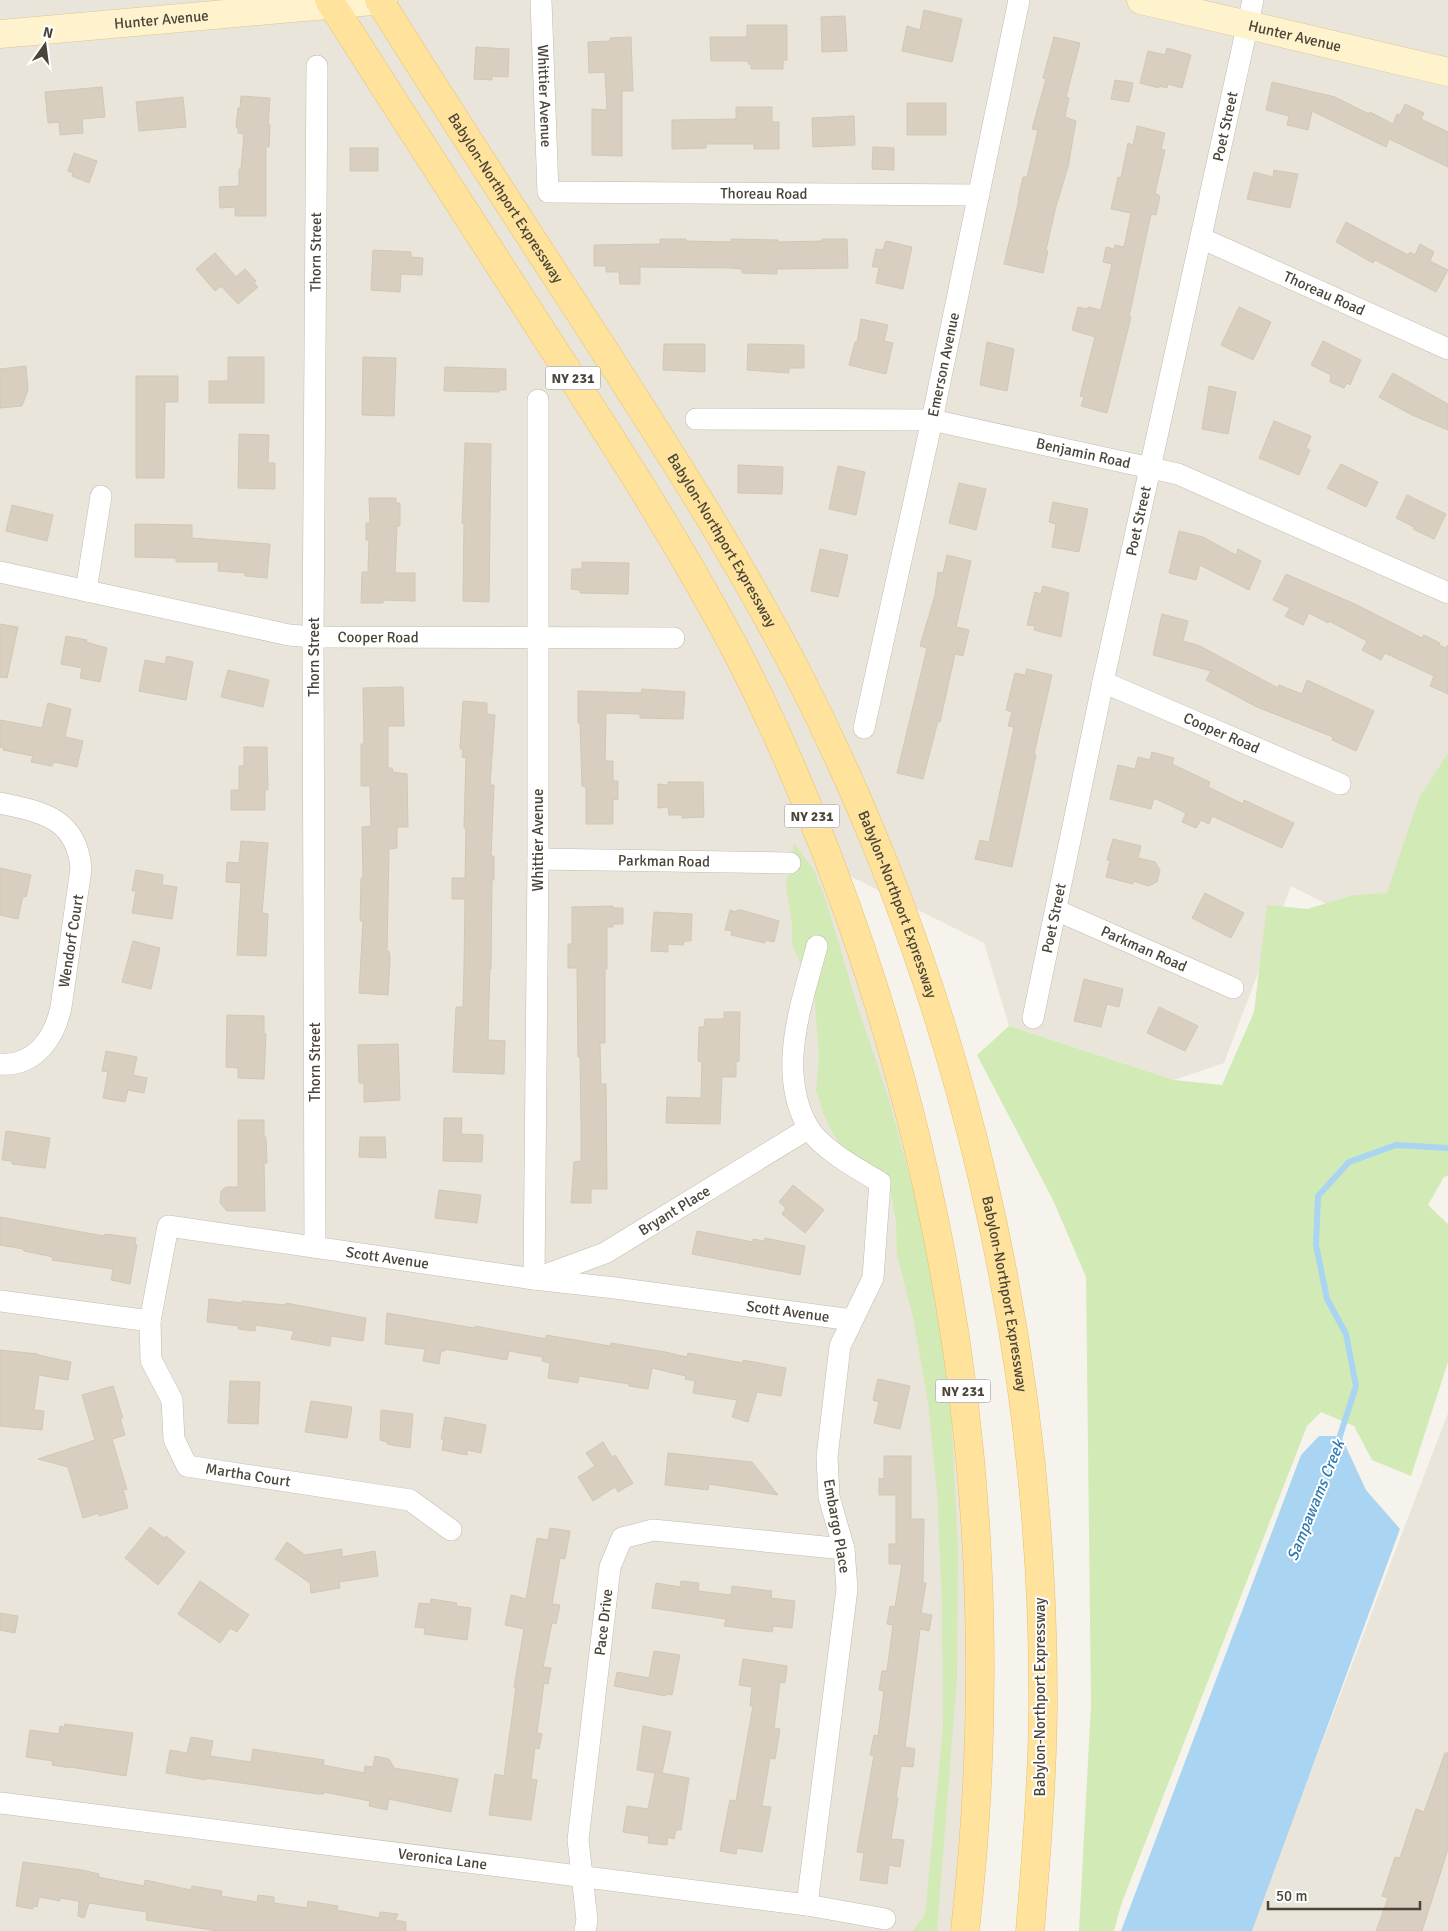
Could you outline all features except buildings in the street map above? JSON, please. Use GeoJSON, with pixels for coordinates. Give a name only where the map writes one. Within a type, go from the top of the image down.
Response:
{"type":"FeatureCollection","features":[{"type":"Feature","properties":{"kind":"main road","name":"Babylon-Northport Expressway"},"geometry":{"type":"LineString","coordinates":[[381,0],[688,480],[745,577],[799,676],[848,777],[912,936],[946,1042],[976,1152],[1008,1297],[1027,1430],[1034,1496],[1041,1600],[1043,1712],[1038,1826],[1030,1931]]}},
{"type":"Feature","properties":{"kind":"main road","name":"NY 231"},"geometry":{"type":"LineString","coordinates":[[331,2],[628,466],[713,608],[766,712],[811,814],[833,868],[872,982],[909,1108],[940,1245],[961,1377],[974,1488],[979,1600],[980,1716],[970,1883],[965,1931]]}},
{"type":"Feature","properties":{"kind":"street","name":"Hunter Avenue"},"geometry":{"type":"LineString","coordinates":[[0,34],[331,2],[381,0]]}},
{"type":"Feature","properties":{"kind":"street","name":"Whittier Avenue"},"geometry":{"type":"LineString","coordinates":[[541,0],[548,192]]}},
{"type":"Feature","properties":{"kind":"street","name":"Emerson Avenue"},"geometry":{"type":"LineString","coordinates":[[864,728],[932,420],[1019,0]]}},
{"type":"Feature","properties":{"kind":"street","name":"Hunter Avenue"},"geometry":{"type":"LineString","coordinates":[[1141,0],[1250,13],[1448,72]]}},
{"type":"Feature","properties":{"kind":"street","name":"Poet Street"},"geometry":{"type":"LineString","coordinates":[[1033,1018],[1103,682],[1250,13]]}},
{"type":"Feature","properties":{"kind":"street","name":"Thorn Street"},"geometry":{"type":"LineString","coordinates":[[315,1247],[313,637],[317,66]]}},
{"type":"Feature","properties":{"kind":"street","name":"Thoreau Road"},"geometry":{"type":"LineString","coordinates":[[548,192],[979,195]]}},
{"type":"Feature","properties":{"kind":"street","name":"Thoreau Road"},"geometry":{"type":"LineString","coordinates":[[1201,238],[1448,349]]}},
{"type":"Feature","properties":{"kind":"street","name":"Whittier Avenue"},"geometry":{"type":"LineString","coordinates":[[534,1279],[538,859],[538,400]]}},
{"type":"Feature","properties":{"kind":"street","name":"Benjamin Road"},"geometry":{"type":"LineString","coordinates":[[696,419],[932,420],[1178,474],[1448,593]]}},
{"type":"Feature","properties":{"kind":"street"},"geometry":{"type":"LineString","coordinates":[[86,591],[102,496]]}},
{"type":"Feature","properties":{"kind":"street","name":"Cooper Road"},"geometry":{"type":"LineString","coordinates":[[0,572],[289,635],[313,637],[674,638]]}},
{"type":"Feature","properties":{"kind":"street","name":"Cooper Road"},"geometry":{"type":"LineString","coordinates":[[1103,682],[1340,784]]}},
{"type":"Feature","properties":{"kind":"street","name":"Wendorf Court"},"geometry":{"type":"LineString","coordinates":[[0,803],[31,810],[61,824],[72,836],[79,849],[81,869],[58,1018],[52,1035],[40,1050],[33,1055],[14,1063],[0,1064]]}},
{"type":"Feature","properties":{"kind":"street","name":"Parkman Road"},"geometry":{"type":"LineString","coordinates":[[538,859],[790,862]]}},
{"type":"Feature","properties":{"kind":"street","name":"Parkman Road"},"geometry":{"type":"LineString","coordinates":[[1056,910],[1233,988]]}},
{"type":"Feature","properties":{"kind":"street"},"geometry":{"type":"LineString","coordinates":[[809,1128],[796,1097],[793,1068],[796,1027],[817,946]]}},
{"type":"Feature","properties":{"kind":"street","name":"Bryant Place"},"geometry":{"type":"LineString","coordinates":[[534,1279],[605,1253],[809,1128]]}},
{"type":"Feature","properties":{"kind":"street","name":"Embargo Place"},"geometry":{"type":"LineString","coordinates":[[807,1905],[847,1589],[844,1549],[828,1496],[826,1458],[840,1346],[873,1278],[880,1182],[833,1152],[809,1128]]}},
{"type":"Feature","properties":{"kind":"street","name":"Scott Avenue"},"geometry":{"type":"LineString","coordinates":[[150,1321],[168,1226],[534,1279],[625,1289],[852,1320]]}},
{"type":"Feature","properties":{"kind":"street"},"geometry":{"type":"LineString","coordinates":[[0,1301],[150,1321]]}},
{"type":"Feature","properties":{"kind":"street","name":"Martha Court"},"geometry":{"type":"LineString","coordinates":[[150,1321],[151,1360],[172,1400],[174,1439],[187,1466],[410,1500],[451,1530]]}},
{"type":"Feature","properties":{"kind":"street","name":"Pace Drive"},"geometry":{"type":"LineString","coordinates":[[585,1931],[587,1920],[578,1840],[610,1567],[622,1538],[653,1530],[844,1549]]}},
{"type":"Feature","properties":{"kind":"street","name":"Veronica Lane"},"geometry":{"type":"LineString","coordinates":[[0,1803],[807,1905],[885,1919]]}},
{"type":"Feature","properties":{"kind":"shaded area"},"geometry":{"type":"Polygon","coordinates":[[[0,0],[1448,0],[1448,899],[1423,953],[1291,886],[1224,1063],[1174,1080],[1009,1026],[984,943],[834,868],[875,991],[968,1431],[965,1931],[0,1931],[0,0]]]}},
{"type":"Feature","properties":{"kind":"shaded area"},"geometry":{"type":"Polygon","coordinates":[[[1448,1413],[1448,1931],[1250,1931],[1448,1413]]]}},
{"type":"Feature","properties":{"kind":"green space"},"geometry":{"type":"Polygon","coordinates":[[[1448,753],[1448,1176],[1444,1177],[1428,1205],[1448,1224],[1448,1362],[1411,1476],[1372,1460],[1354,1426],[1321,1412],[1307,1426],[1121,1905],[1114,1931],[1079,1931],[1091,1705],[1086,1277],[1053,1200],[977,1055],[1009,1026],[1174,1080],[1222,1085],[1254,1012],[1267,905],[1307,909],[1355,895],[1387,893],[1419,798],[1448,753]]]}},
{"type":"Feature","properties":{"kind":"green space"},"geometry":{"type":"Polygon","coordinates":[[[794,843],[814,870],[825,897],[857,1005],[888,1096],[920,1216],[949,1371],[958,1548],[957,1677],[937,1931],[912,1931],[925,1915],[943,1727],[942,1606],[937,1492],[928,1403],[913,1317],[897,1255],[896,1221],[890,1189],[841,1147],[824,1116],[816,1090],[819,1056],[814,993],[792,944],[792,925],[786,886],[794,843]]]}},
{"type":"Feature","properties":{"kind":"water"},"geometry":{"type":"Polygon","coordinates":[[[1319,1436],[1341,1436],[1366,1490],[1400,1529],[1252,1931],[1121,1931],[1301,1455],[1319,1436]]]}},
{"type":"Feature","properties":{"kind":"waterway","name":"Sampawams Creek"},"geometry":{"type":"LineString","coordinates":[[1338,1442],[1356,1386],[1346,1334],[1327,1299],[1316,1245],[1318,1196],[1349,1162],[1396,1145],[1448,1148]]}}]}
